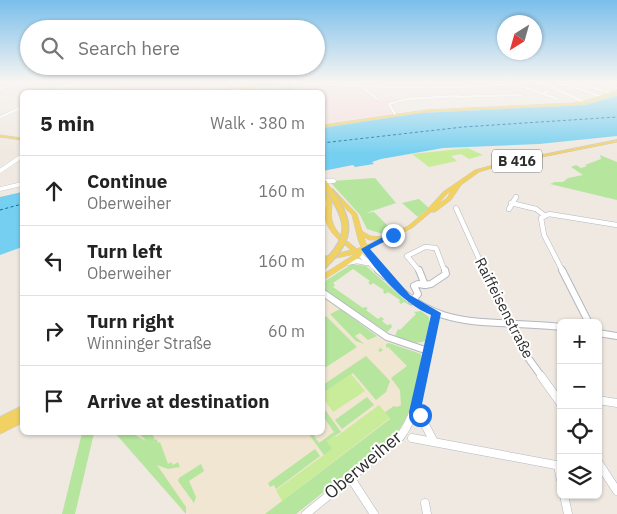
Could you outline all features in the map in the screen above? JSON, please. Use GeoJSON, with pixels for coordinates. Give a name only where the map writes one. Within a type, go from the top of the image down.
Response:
{"type":"FeatureCollection","features":[{"type":"Feature","properties":{"kind":"main road"},"geometry":{"type":"LineString","coordinates":[[325,125],[395,114],[505,106]]}},
{"type":"Feature","properties":{"kind":"main road"},"geometry":{"type":"LineString","coordinates":[[0,134],[20,138]]}},
{"type":"Feature","properties":{"kind":"main road","name":"B 416"},"geometry":{"type":"LineString","coordinates":[[325,258],[358,253],[412,227],[462,181],[477,171],[494,165],[617,141]]}},
{"type":"Feature","properties":{"kind":"main road"},"geometry":{"type":"LineString","coordinates":[[325,185],[354,213],[366,250]]}},
{"type":"Feature","properties":{"kind":"main road"},"geometry":{"type":"LineString","coordinates":[[325,186],[340,210],[344,230],[337,247],[325,261]]}},
{"type":"Feature","properties":{"kind":"main road"},"geometry":{"type":"LineString","coordinates":[[325,188],[330,202],[329,222],[358,253]]}},
{"type":"Feature","properties":{"kind":"main road","name":"B 416"},"geometry":{"type":"LineString","coordinates":[[366,250],[416,223],[446,197]]}},
{"type":"Feature","properties":{"kind":"main road"},"geometry":{"type":"LineString","coordinates":[[360,232],[370,239],[388,237]]}},
{"type":"Feature","properties":{"kind":"main road","name":"B 416"},"geometry":{"type":"LineString","coordinates":[[325,277],[358,253]]}},
{"type":"Feature","properties":{"kind":"main road"},"geometry":{"type":"LineString","coordinates":[[0,422],[20,412]]}},
{"type":"Feature","properties":{"kind":"main road"},"geometry":{"type":"LineString","coordinates":[[0,429],[20,419]]}},
{"type":"Feature","properties":{"kind":"street"},"geometry":{"type":"LineString","coordinates":[[390,106],[392,113],[395,114]]}},
{"type":"Feature","properties":{"kind":"street"},"geometry":{"type":"LineString","coordinates":[[0,118],[20,108]]}},
{"type":"Feature","properties":{"kind":"street"},"geometry":{"type":"LineString","coordinates":[[0,171],[20,157]]}},
{"type":"Feature","properties":{"kind":"street"},"geometry":{"type":"LineString","coordinates":[[325,183],[334,181]]}},
{"type":"Feature","properties":{"kind":"street"},"geometry":{"type":"LineString","coordinates":[[0,190],[20,185]]}},
{"type":"Feature","properties":{"kind":"street"},"geometry":{"type":"LineString","coordinates":[[509,209],[511,203],[516,198]]}},
{"type":"Feature","properties":{"kind":"street"},"geometry":{"type":"LineString","coordinates":[[511,203],[536,209],[544,215],[617,225]]}},
{"type":"Feature","properties":{"kind":"street","name":"Raiffeisenstraße"},"geometry":{"type":"LineString","coordinates":[[456,208],[474,250],[526,355],[557,398]]}},
{"type":"Feature","properties":{"kind":"street"},"geometry":{"type":"LineString","coordinates":[[544,215],[541,218],[544,235],[587,319]]}},
{"type":"Feature","properties":{"kind":"street"},"geometry":{"type":"LineString","coordinates":[[412,301],[418,296],[414,286],[418,284],[425,284],[431,284],[446,274],[436,248],[431,246],[422,248],[407,256],[422,274],[425,284]]}},
{"type":"Feature","properties":{"kind":"street"},"geometry":{"type":"LineString","coordinates":[[366,250],[393,283]]}},
{"type":"Feature","properties":{"kind":"street"},"geometry":{"type":"LineString","coordinates":[[358,253],[412,301],[436,313],[456,318],[557,327]]}},
{"type":"Feature","properties":{"kind":"street"},"geometry":{"type":"LineString","coordinates":[[343,264],[353,261],[368,263]]}},
{"type":"Feature","properties":{"kind":"street"},"geometry":{"type":"LineString","coordinates":[[325,294],[387,337],[428,351]]}},
{"type":"Feature","properties":{"kind":"street","name":"Oberweiher"},"geometry":{"type":"LineString","coordinates":[[306,514],[400,437],[409,425],[415,412],[436,313]]}},
{"type":"Feature","properties":{"kind":"street"},"geometry":{"type":"LineString","coordinates":[[602,334],[617,336]]}},
{"type":"Feature","properties":{"kind":"street"},"geometry":{"type":"LineString","coordinates":[[602,401],[617,403]]}},
{"type":"Feature","properties":{"kind":"street"},"geometry":{"type":"LineString","coordinates":[[415,412],[420,415],[434,442]]}},
{"type":"Feature","properties":{"kind":"street"},"geometry":{"type":"LineString","coordinates":[[412,438],[557,466]]}},
{"type":"Feature","properties":{"kind":"street"},"geometry":{"type":"LineString","coordinates":[[602,473],[617,491]]}},
{"type":"Feature","properties":{"kind":"street"},"geometry":{"type":"LineString","coordinates":[[350,477],[374,514]]}},
{"type":"Feature","properties":{"kind":"street"},"geometry":{"type":"LineString","coordinates":[[565,499],[568,514]]}},
{"type":"Feature","properties":{"kind":"street"},"geometry":{"type":"LineString","coordinates":[[425,503],[427,514]]}},
{"type":"Feature","properties":{"kind":"shaded area"},"geometry":{"type":"Polygon","coordinates":[[[325,106],[389,106],[392,113],[325,123],[325,106]]]}},
{"type":"Feature","properties":{"kind":"shaded area"},"geometry":{"type":"Polygon","coordinates":[[[325,297],[377,336],[389,343],[421,354],[411,406],[401,428],[296,514],[189,514],[133,451],[121,435],[325,435],[325,297]]]}},
{"type":"Feature","properties":{"kind":"green space"},"geometry":{"type":"Polygon","coordinates":[[[565,106],[420,113],[325,128],[325,126],[428,111],[565,106]]]}},
{"type":"Feature","properties":{"kind":"green space"},"geometry":{"type":"Polygon","coordinates":[[[468,148],[483,155],[469,159],[461,154],[451,156],[457,161],[429,167],[412,154],[468,148]]]}},
{"type":"Feature","properties":{"kind":"green space"},"geometry":{"type":"Polygon","coordinates":[[[600,155],[617,162],[617,200],[550,184],[583,175],[571,167],[576,165],[581,168],[587,166],[585,165],[601,159],[600,155]]]}},
{"type":"Feature","properties":{"kind":"green space"},"geometry":{"type":"Polygon","coordinates":[[[375,178],[396,203],[366,213],[374,212],[392,230],[383,234],[367,229],[360,215],[332,184],[332,181],[375,178]]]}},
{"type":"Feature","properties":{"kind":"green space"},"geometry":{"type":"Polygon","coordinates":[[[419,199],[429,208],[418,217],[402,203],[419,199]]]}},
{"type":"Feature","properties":{"kind":"green space"},"geometry":{"type":"Polygon","coordinates":[[[352,264],[366,266],[413,307],[404,302],[401,304],[400,300],[388,292],[385,294],[384,290],[373,283],[371,285],[368,283],[370,281],[353,269],[333,283],[335,285],[333,287],[363,308],[368,308],[366,310],[378,319],[381,317],[384,319],[382,321],[387,325],[391,324],[392,327],[387,332],[325,290],[325,281],[352,264]]]}},
{"type":"Feature","properties":{"kind":"green space"},"geometry":{"type":"Polygon","coordinates":[[[340,309],[377,336],[368,340],[360,333],[355,336],[364,344],[356,341],[330,314],[340,309]]]}},
{"type":"Feature","properties":{"kind":"green space"},"geometry":{"type":"Polygon","coordinates":[[[421,311],[429,317],[425,341],[418,343],[410,342],[395,336],[398,329],[400,330],[416,314],[414,312],[421,311]]]}},
{"type":"Feature","properties":{"kind":"green space"},"geometry":{"type":"Polygon","coordinates":[[[325,317],[357,347],[325,368],[325,317]]]}},
{"type":"Feature","properties":{"kind":"green space"},"geometry":{"type":"Polygon","coordinates":[[[389,343],[421,354],[414,397],[406,419],[395,435],[296,514],[265,514],[390,419],[385,412],[394,406],[401,405],[400,390],[391,378],[407,366],[388,347],[386,348],[386,344],[389,343]]]}},
{"type":"Feature","properties":{"kind":"green space"},"geometry":{"type":"Polygon","coordinates":[[[366,356],[390,381],[386,392],[376,400],[353,373],[325,392],[325,384],[366,356]]]}},
{"type":"Feature","properties":{"kind":"green space"},"geometry":{"type":"Polygon","coordinates":[[[351,374],[365,391],[333,412],[325,401],[325,392],[351,374]]]}},
{"type":"Feature","properties":{"kind":"green space"},"geometry":{"type":"Polygon","coordinates":[[[367,397],[374,405],[342,429],[335,420],[367,397]]]}},
{"type":"Feature","properties":{"kind":"green space"},"geometry":{"type":"Polygon","coordinates":[[[379,405],[390,418],[282,501],[276,490],[332,449],[327,441],[334,435],[336,437],[379,405]]]}},
{"type":"Feature","properties":{"kind":"green space"},"geometry":{"type":"Polygon","coordinates":[[[325,410],[341,432],[327,441],[333,449],[324,455],[309,435],[313,435],[319,443],[334,432],[325,419],[325,410]]]}},
{"type":"Feature","properties":{"kind":"green space"},"geometry":{"type":"Polygon","coordinates":[[[82,435],[94,435],[75,514],[62,514],[82,435]]]}},
{"type":"Feature","properties":{"kind":"green space"},"geometry":{"type":"Polygon","coordinates":[[[117,435],[135,435],[146,441],[141,435],[153,435],[158,443],[160,442],[168,464],[171,462],[173,465],[178,462],[180,467],[168,469],[157,465],[186,507],[186,514],[117,435]]]}},
{"type":"Feature","properties":{"kind":"green space"},"geometry":{"type":"Polygon","coordinates":[[[315,449],[320,456],[276,489],[274,485],[270,487],[268,483],[315,449]]]}},
{"type":"Feature","properties":{"kind":"green space"},"geometry":{"type":"Polygon","coordinates":[[[201,464],[204,471],[189,481],[196,497],[194,503],[178,481],[179,478],[201,464]]]}},
{"type":"Feature","properties":{"kind":"water"},"geometry":{"type":"Polygon","coordinates":[[[565,106],[617,106],[617,136],[539,144],[443,148],[381,159],[372,162],[374,164],[355,167],[353,165],[325,171],[325,128],[420,113],[565,106]]]}},
{"type":"Feature","properties":{"kind":"water"},"geometry":{"type":"Polygon","coordinates":[[[20,192],[20,248],[0,255],[0,197],[20,192]]]}},
{"type":"Feature","properties":{"kind":"ferry route"},"geometry":{"type":"LineString","coordinates":[[325,143],[463,127],[617,117]]}},
{"type":"Feature","properties":{"kind":"ferry route"},"geometry":{"type":"LineString","coordinates":[[0,210],[20,205]]}},
{"type":"Feature","properties":{"kind":"route"},"geometry":{"type":"LineString","coordinates":[[393,235],[365,249],[406,297],[419,306],[436,313],[415,412],[420,415]]}}]}
